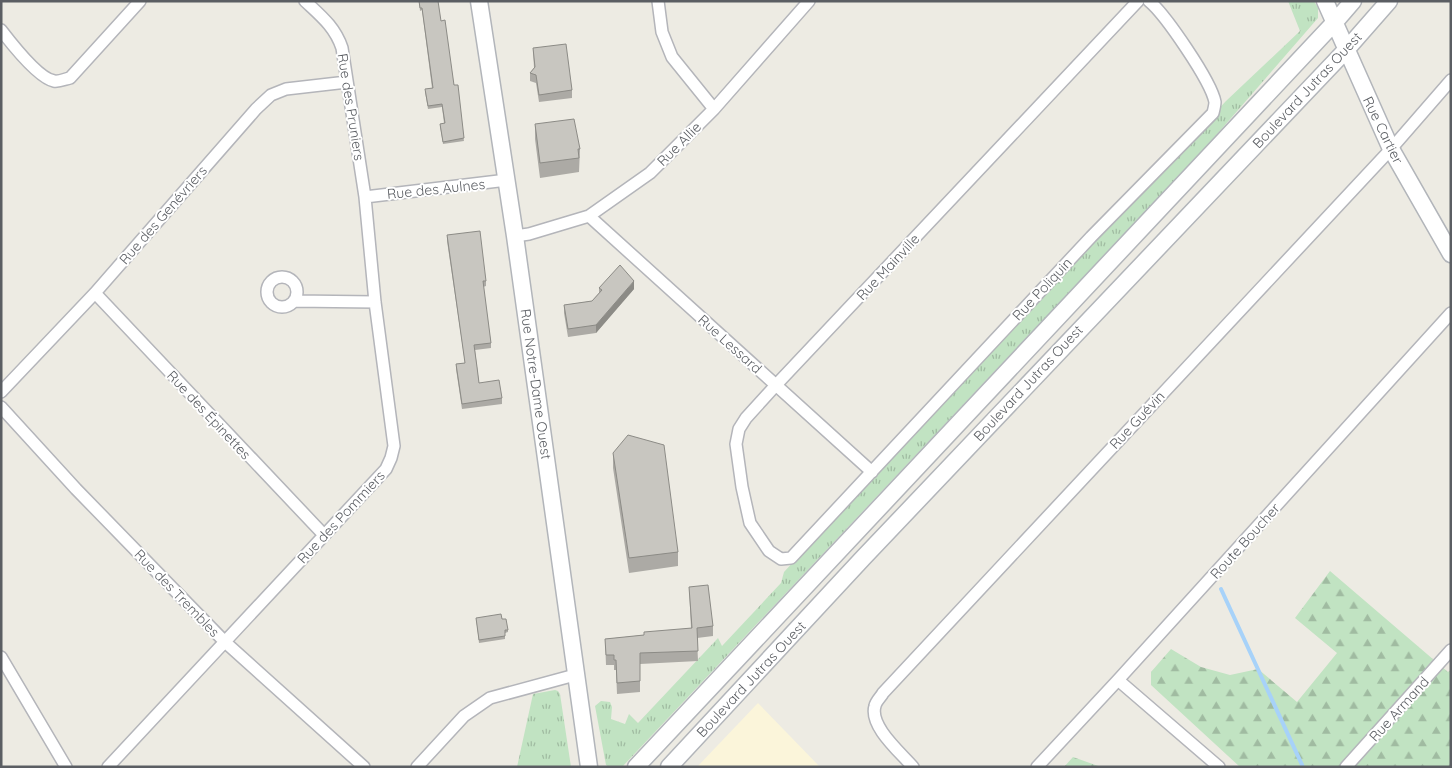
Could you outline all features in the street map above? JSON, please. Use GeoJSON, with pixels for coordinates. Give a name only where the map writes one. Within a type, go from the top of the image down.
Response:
{"type":"FeatureCollection","features":[{"type":"Feature","properties":{"kind":"main road","name":"Rue Notre-Dame Ouest"},"geometry":{"type":"LineString","coordinates":[[479,1],[515,236],[588,767]]}},
{"type":"Feature","properties":{"kind":"main road","name":"Rue Cartier"},"geometry":{"type":"LineString","coordinates":[[1324,1],[1391,149],[1451,254]]}},
{"type":"Feature","properties":{"kind":"main road","name":"Boulevard Jutras Ouest"},"geometry":{"type":"LineString","coordinates":[[636,767],[1353,1]]}},
{"type":"Feature","properties":{"kind":"main road","name":"Boulevard Jutras Ouest"},"geometry":{"type":"LineString","coordinates":[[673,763],[877,544],[1346,50],[1389,1]]}},
{"type":"Feature","properties":{"kind":"street"},"geometry":{"type":"LineString","coordinates":[[1,30],[15,49],[44,77],[56,82],[70,78],[140,1]]}},
{"type":"Feature","properties":{"kind":"street","name":"Rue des Pruniers"},"geometry":{"type":"LineString","coordinates":[[305,1],[329,23],[338,37],[342,48],[365,197]]}},
{"type":"Feature","properties":{"kind":"street"},"geometry":{"type":"LineString","coordinates":[[658,1],[662,32],[672,57],[714,109]]}},
{"type":"Feature","properties":{"kind":"street","name":"Rue Allie"},"geometry":{"type":"LineString","coordinates":[[515,236],[529,234],[589,216],[650,173],[714,109],[809,1]]}},
{"type":"Feature","properties":{"kind":"street","name":"Rue Mainville"},"geometry":{"type":"LineString","coordinates":[[781,559],[769,551],[750,522],[742,486],[736,444],[739,429],[746,418],[1138,1]]}},
{"type":"Feature","properties":{"kind":"street","name":"Rue Poliquin"},"geometry":{"type":"LineString","coordinates":[[781,559],[791,558],[1091,237],[1213,113],[1215,104],[1210,87],[1174,31],[1149,1]]}},
{"type":"Feature","properties":{"kind":"street","name":"Rue Guévin"},"geometry":{"type":"LineString","coordinates":[[912,767],[878,728],[874,718],[875,705],[883,693],[1391,149],[1451,80]]}},
{"type":"Feature","properties":{"kind":"street","name":"Rue des Genévriers"},"geometry":{"type":"LineString","coordinates":[[1,392],[95,293],[256,109],[271,95],[286,89],[347,82]]}},
{"type":"Feature","properties":{"kind":"street","name":"Rue des Aulnes"},"geometry":{"type":"LineString","coordinates":[[365,197],[506,180]]}},
{"type":"Feature","properties":{"kind":"street","name":"Rue des Pommiers"},"geometry":{"type":"LineString","coordinates":[[108,767],[386,469],[391,458],[394,446],[375,302],[365,197]]}},
{"type":"Feature","properties":{"kind":"street","name":"Rue Lessard"},"geometry":{"type":"LineString","coordinates":[[589,216],[872,472]]}},
{"type":"Feature","properties":{"kind":"street","name":"Rue des Épinettes"},"geometry":{"type":"LineString","coordinates":[[95,293],[324,535]]}},
{"type":"Feature","properties":{"kind":"street"},"geometry":{"type":"LineString","coordinates":[[294,301],[375,302]]}},
{"type":"Feature","properties":{"kind":"street","name":"Route Boucher"},"geometry":{"type":"LineString","coordinates":[[1037,767],[1451,313]]}},
{"type":"Feature","properties":{"kind":"street","name":"Rue des Trembles"},"geometry":{"type":"LineString","coordinates":[[1,407],[76,489],[225,642],[364,767]]}},
{"type":"Feature","properties":{"kind":"street","name":"Rue Armand"},"geometry":{"type":"LineString","coordinates":[[1346,767],[1451,650]]}},
{"type":"Feature","properties":{"kind":"street"},"geometry":{"type":"LineString","coordinates":[[1,657],[66,767]]}},
{"type":"Feature","properties":{"kind":"street"},"geometry":{"type":"LineString","coordinates":[[417,767],[464,716],[490,698],[575,675]]}},
{"type":"Feature","properties":{"kind":"street"},"geometry":{"type":"LineString","coordinates":[[1118,680],[1219,767]]}},
{"type":"Feature","properties":{"kind":"shaded area"},"geometry":{"type":"Polygon","coordinates":[[[758,703],[820,767],[697,767],[758,703]]]}},
{"type":"Feature","properties":{"kind":"green space"},"geometry":{"type":"Polygon","coordinates":[[[1288,1],[1314,1],[1318,8],[1318,18],[1205,148],[623,766],[609,767],[606,765],[595,706],[601,701],[610,702],[612,707],[611,719],[625,724],[629,714],[638,723],[718,638],[722,646],[781,583],[784,572],[833,519],[1226,101],[1300,31],[1288,1]]]}},
{"type":"Feature","properties":{"kind":"green space"},"geometry":{"type":"Polygon","coordinates":[[[1330,571],[1448,672],[1451,670],[1451,767],[1240,767],[1151,685],[1151,672],[1171,649],[1201,667],[1230,675],[1258,669],[1297,702],[1337,653],[1295,618],[1330,571]]]}},
{"type":"Feature","properties":{"kind":"green space"},"geometry":{"type":"Polygon","coordinates":[[[555,690],[560,694],[571,767],[517,767],[533,694],[555,690]]]}},
{"type":"Feature","properties":{"kind":"green space"},"geometry":{"type":"Polygon","coordinates":[[[1073,757],[1101,767],[1064,767],[1073,757]]]}},
{"type":"Feature","properties":{"kind":"building"},"geometry":{"type":"Polygon","coordinates":[[[419,1],[438,1],[441,21],[445,20],[454,85],[458,85],[464,138],[443,142],[440,124],[445,123],[442,104],[428,106],[425,89],[433,88],[422,8],[420,8],[419,1]]]}},
{"type":"Feature","properties":{"kind":"building"},"geometry":{"type":"Polygon","coordinates":[[[566,44],[572,90],[539,95],[536,75],[530,73],[535,67],[533,48],[566,44]]]}},
{"type":"Feature","properties":{"kind":"building"},"geometry":{"type":"Polygon","coordinates":[[[574,119],[580,149],[578,149],[579,158],[540,163],[535,124],[574,119]]]}},
{"type":"Feature","properties":{"kind":"building"},"geometry":{"type":"Polygon","coordinates":[[[480,231],[486,281],[483,281],[491,343],[474,345],[479,383],[499,380],[502,398],[462,404],[456,364],[465,363],[447,235],[480,231]]]}},
{"type":"Feature","properties":{"kind":"building"},"geometry":{"type":"Polygon","coordinates":[[[620,265],[634,281],[596,325],[568,329],[564,305],[592,301],[602,290],[599,288],[620,265]]]}},
{"type":"Feature","properties":{"kind":"building"},"geometry":{"type":"Polygon","coordinates":[[[628,435],[664,445],[678,552],[629,558],[613,453],[628,435]]]}},
{"type":"Feature","properties":{"kind":"building"},"geometry":{"type":"Polygon","coordinates":[[[708,585],[713,626],[697,628],[698,651],[640,653],[640,681],[617,683],[616,660],[614,660],[614,655],[606,655],[605,639],[644,635],[644,632],[692,628],[689,587],[708,585]]]}},
{"type":"Feature","properties":{"kind":"building"},"geometry":{"type":"Polygon","coordinates":[[[501,614],[502,619],[506,619],[508,630],[505,630],[505,636],[479,640],[476,618],[501,614]]]}},
{"type":"Feature","properties":{"kind":"waterway"},"geometry":{"type":"LineString","coordinates":[[1221,589],[1303,767]]}}]}
